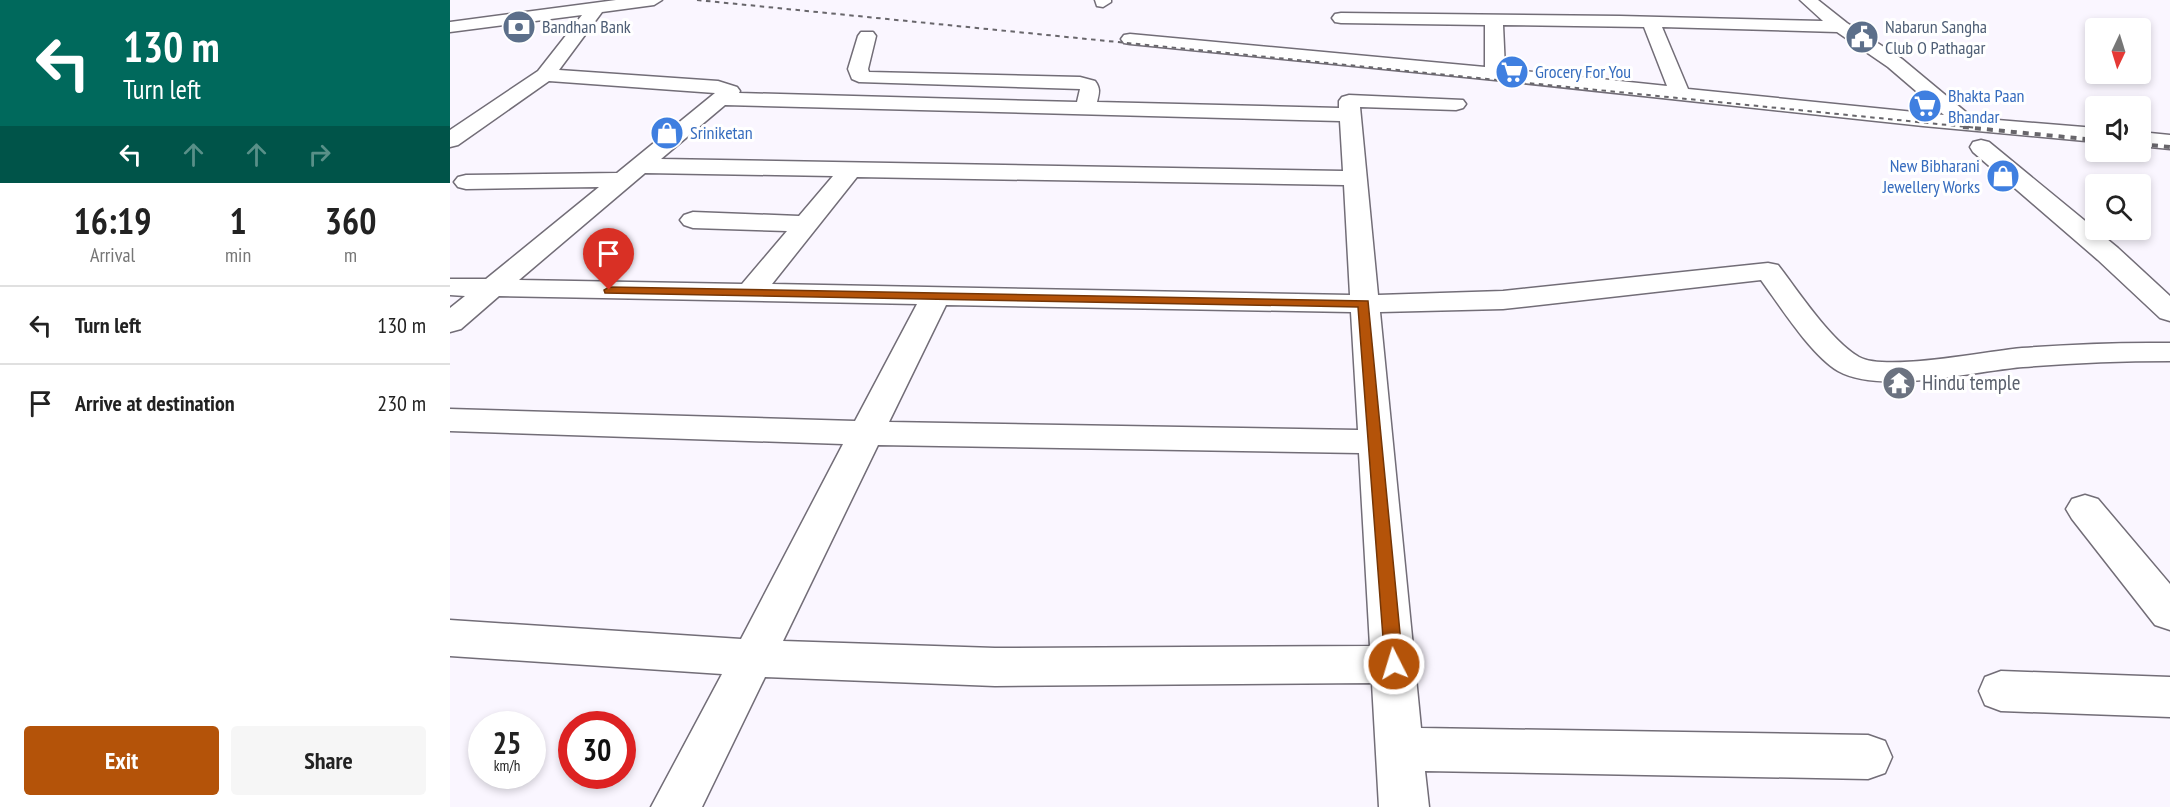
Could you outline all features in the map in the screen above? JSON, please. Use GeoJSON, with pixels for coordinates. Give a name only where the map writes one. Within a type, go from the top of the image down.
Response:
{"type":"FeatureCollection","features":[{"type":"Feature","properties":{"kind":"street"},"geometry":{"type":"LineString","coordinates":[[450,27],[654,0]]}},
{"type":"Feature","properties":{"kind":"street"},"geometry":{"type":"LineString","coordinates":[[1334,0],[1342,37]]}},
{"type":"Feature","properties":{"kind":"street"},"geometry":{"type":"LineString","coordinates":[[1458,0],[1465,19]]}},
{"type":"Feature","properties":{"kind":"street"},"geometry":{"type":"LineString","coordinates":[[1808,0],[1841,27],[1895,63],[1965,122]]}},
{"type":"Feature","properties":{"kind":"street"},"geometry":{"type":"LineString","coordinates":[[450,140],[545,75],[597,7]]}},
{"type":"Feature","properties":{"kind":"street"},"geometry":{"type":"LineString","coordinates":[[1130,39],[1342,37],[1465,19],[1841,27]]}},
{"type":"Feature","properties":{"kind":"street"},"geometry":{"type":"LineString","coordinates":[[1494,20],[1495,74]]}},
{"type":"Feature","properties":{"kind":"street"},"geometry":{"type":"LineString","coordinates":[[1651,22],[1680,93]]}},
{"type":"Feature","properties":{"kind":"street"},"geometry":{"type":"LineString","coordinates":[[867,36],[858,69],[859,75],[866,78],[1080,83],[1088,85],[1090,89],[1085,110]]}},
{"type":"Feature","properties":{"kind":"street"},"geometry":{"type":"LineString","coordinates":[[1342,37],[1495,74],[1923,120],[2085,134]]}},
{"type":"Feature","properties":{"kind":"street"},"geometry":{"type":"LineString","coordinates":[[450,323],[730,91],[729,88],[545,75]]}},
{"type":"Feature","properties":{"kind":"street"},"geometry":{"type":"LineString","coordinates":[[722,99],[1350,115]]}},
{"type":"Feature","properties":{"kind":"street"},"geometry":{"type":"LineString","coordinates":[[1404,807],[1349,101],[1456,104]]}},
{"type":"Feature","properties":{"kind":"street"},"geometry":{"type":"LineString","coordinates":[[2151,140],[2170,142]]}},
{"type":"Feature","properties":{"kind":"street"},"geometry":{"type":"LineString","coordinates":[[1981,147],[2166,305]]}},
{"type":"Feature","properties":{"kind":"street"},"geometry":{"type":"LineString","coordinates":[[750,293],[852,168]]}},
{"type":"Feature","properties":{"kind":"street"},"geometry":{"type":"LineString","coordinates":[[466,183],[629,173],[852,168],[1355,178]]}},
{"type":"Feature","properties":{"kind":"street"},"geometry":{"type":"LineString","coordinates":[[693,220],[807,224]]}},
{"type":"Feature","properties":{"kind":"street"},"geometry":{"type":"LineString","coordinates":[[450,287],[1364,304],[1503,300],[1768,271],[1834,351],[1850,364],[1872,371],[1937,368],[2000,359],[2088,353],[2170,352]]}},
{"type":"Feature","properties":{"kind":"street"},"geometry":{"type":"LineString","coordinates":[[676,807],[754,658],[865,433],[936,296]]}},
{"type":"Feature","properties":{"kind":"street"},"geometry":{"type":"LineString","coordinates":[[450,420],[865,433],[1376,442]]}},
{"type":"Feature","properties":{"kind":"street"},"geometry":{"type":"LineString","coordinates":[[2085,509],[2170,613]]}},
{"type":"Feature","properties":{"kind":"street"},"geometry":{"type":"LineString","coordinates":[[450,638],[754,658],[995,667],[1394,664]]}},
{"type":"Feature","properties":{"kind":"street"},"geometry":{"type":"LineString","coordinates":[[2001,691],[2170,697]]}},
{"type":"Feature","properties":{"kind":"street"},"geometry":{"type":"LineString","coordinates":[[1399,749],[1868,757]]}},
{"type":"Feature","properties":{"kind":"railway"},"geometry":{"type":"LineString","coordinates":[[697,0],[1978,128]]}},
{"type":"Feature","properties":{"kind":"railway"},"geometry":{"type":"LineString","coordinates":[[1963,127],[2085,139]]}},
{"type":"Feature","properties":{"kind":"railway"},"geometry":{"type":"LineString","coordinates":[[2151,145],[2170,147]]}},
{"type":"Feature","properties":{"kind":"place","name":"Bandhan Bank"},"geometry":{"type":"Point","coordinates":[519,27]}},
{"type":"Feature","properties":{"kind":"place","name":"Nabarun Sangha Club O Pathagar"},"geometry":{"type":"Point","coordinates":[1862,37]}},
{"type":"Feature","properties":{"kind":"place","name":"Grocery For You"},"geometry":{"type":"Point","coordinates":[1512,72]}},
{"type":"Feature","properties":{"kind":"place","name":"Bhakta Paan Bhandar"},"geometry":{"type":"Point","coordinates":[1925,106]}},
{"type":"Feature","properties":{"kind":"place","name":"Sriniketan"},"geometry":{"type":"Point","coordinates":[667,133]}},
{"type":"Feature","properties":{"kind":"place","name":"New Bibharani Jewellery Works"},"geometry":{"type":"Point","coordinates":[2003,176]}},
{"type":"Feature","properties":{"kind":"place","name":"Hindu temple"},"geometry":{"type":"Point","coordinates":[1899,383]}},
{"type":"Feature","properties":{"kind":"route"},"geometry":{"type":"LineString","coordinates":[[609,290],[1364,304],[1394,664]]}}]}
